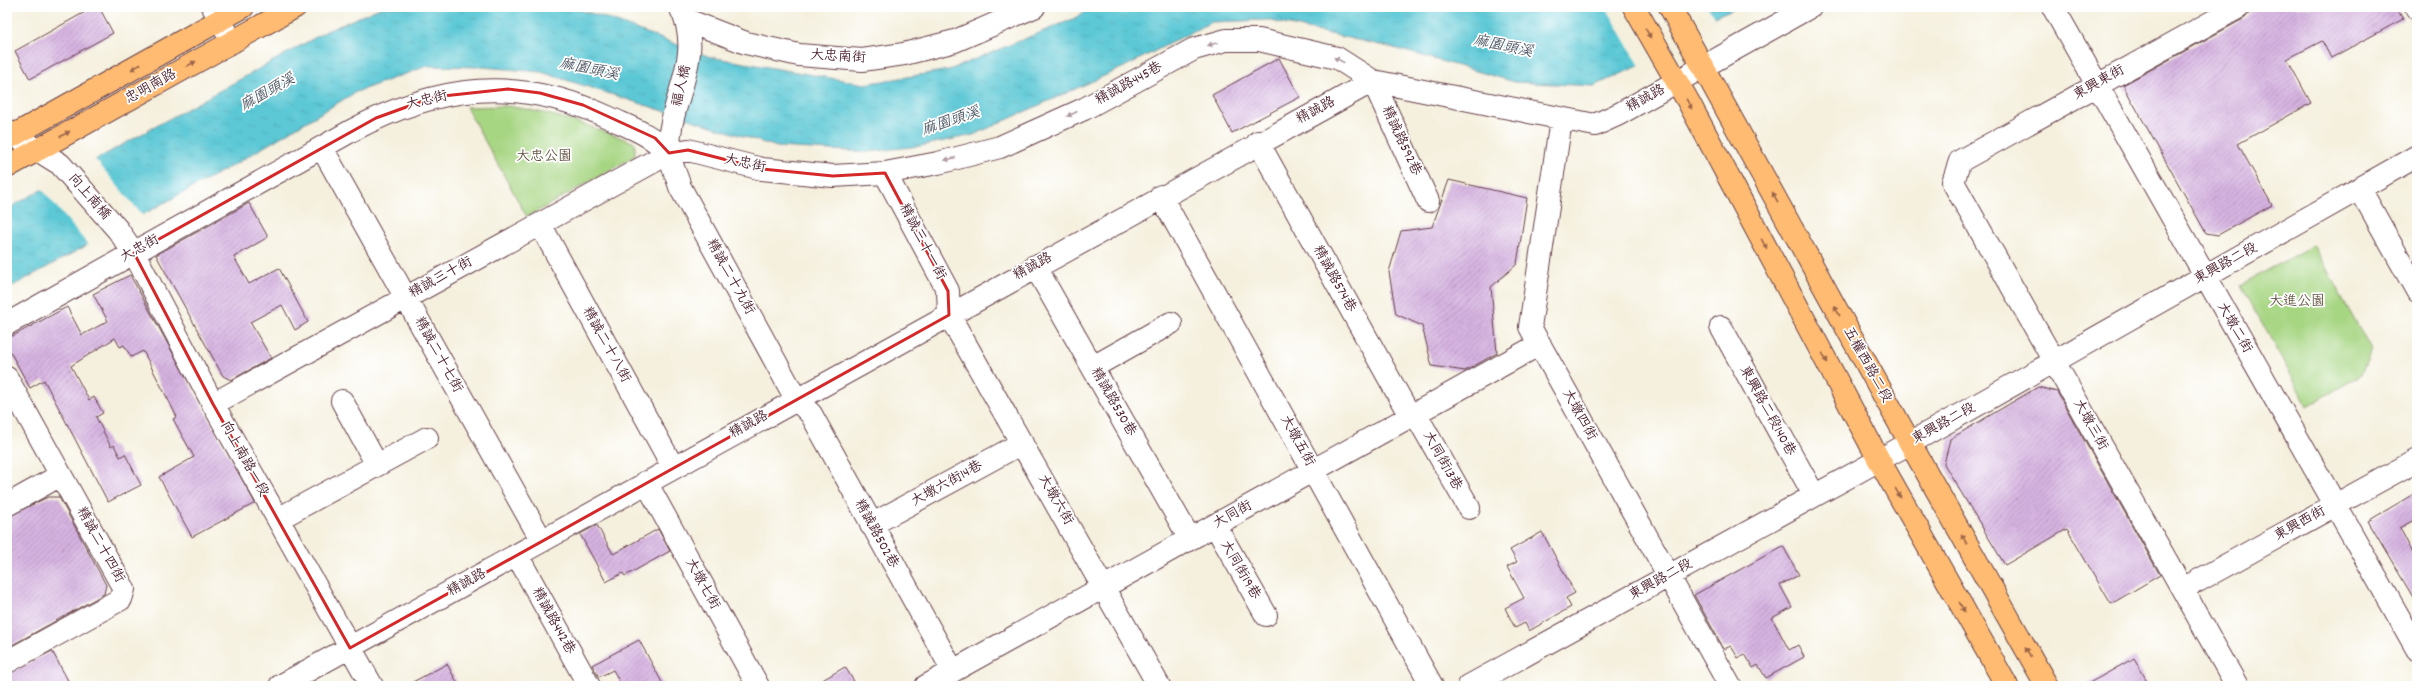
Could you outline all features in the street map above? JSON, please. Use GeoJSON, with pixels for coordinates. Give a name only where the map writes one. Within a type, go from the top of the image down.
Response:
{"type":"FeatureCollection","features":[{"type":"Feature","properties":{"kind":"main road","name":"忠明南路"},"geometry":{"type":"LineString","coordinates":[[9,135],[216,14],[243,7]]}},
{"type":"Feature","properties":{"kind":"main road","name":"忠明南路"},"geometry":{"type":"LineString","coordinates":[[7,167],[295,7]]}},
{"type":"Feature","properties":{"kind":"main road"},"geometry":{"type":"LineString","coordinates":[[1634,7],[1676,82],[1879,460],[2007,686]]}},
{"type":"Feature","properties":{"kind":"main road","name":"五權西路二段"},"geometry":{"type":"LineString","coordinates":[[1670,7],[1910,443],[2047,686]]}},
{"type":"Feature","properties":{"kind":"street","name":"大忠南街"},"geometry":{"type":"LineString","coordinates":[[683,13],[753,45],[799,55],[862,60],[904,54],[955,41],[1034,7]]}},
{"type":"Feature","properties":{"kind":"street","name":"精誠路"},"geometry":{"type":"LineString","coordinates":[[280,686],[796,398],[949,315],[1258,142],[1373,80],[1562,120],[1595,125],[1676,82],[1810,7]]}},
{"type":"Feature","properties":{"kind":"street","name":"大墩二街"},"geometry":{"type":"LineString","coordinates":[[2053,7],[2204,277],[2336,504],[2417,649]]}},
{"type":"Feature","properties":{"kind":"street","name":"東興東街"},"geometry":{"type":"LineString","coordinates":[[1960,161],[2096,84],[2239,7]]}},
{"type":"Feature","properties":{"kind":"street","name":"福人橋"},"geometry":{"type":"LineString","coordinates":[[669,153],[671,130],[691,46],[683,13]]}},
{"type":"Feature","properties":{"kind":"street"},"geometry":{"type":"LineString","coordinates":[[216,14],[232,42]]}},
{"type":"Feature","properties":{"kind":"street","name":"精誠路445巷"},"geometry":{"type":"LineString","coordinates":[[884,173],[938,162],[1000,146],[1084,109],[1194,49],[1226,40],[1259,40],[1337,58],[1373,80]]}},
{"type":"Feature","properties":{"kind":"street","name":"精誠路592巷"},"geometry":{"type":"LineString","coordinates":[[1373,80],[1428,201]]}},
{"type":"Feature","properties":{"kind":"street","name":"大忠街"},"geometry":{"type":"LineString","coordinates":[[7,324],[376,118],[434,97],[508,90],[540,93],[583,105],[655,138],[669,153],[688,150],[762,169],[833,176],[884,173]]}},
{"type":"Feature","properties":{"kind":"street","name":"大墩四街"},"geometry":{"type":"LineString","coordinates":[[1562,120],[1530,327],[1730,686]]}},
{"type":"Feature","properties":{"kind":"street"},"geometry":{"type":"LineString","coordinates":[[9,135],[38,150]]}},
{"type":"Feature","properties":{"kind":"street","name":"精誠路574巷"},"geometry":{"type":"LineString","coordinates":[[1258,142],[1413,415]]}},
{"type":"Feature","properties":{"kind":"street","name":"精誠二十七街"},"geometry":{"type":"LineString","coordinates":[[322,148],[542,541]]}},
{"type":"Feature","properties":{"kind":"street","name":"向上南橋"},"geometry":{"type":"LineString","coordinates":[[38,150],[60,164],[118,230]]}},
{"type":"Feature","properties":{"kind":"street","name":"精誠三十街"},"geometry":{"type":"LineString","coordinates":[[213,404],[669,153]]}},
{"type":"Feature","properties":{"kind":"street","name":"精誠二十九街"},"geometry":{"type":"LineString","coordinates":[[669,153],[680,187],[796,398]]}},
{"type":"Feature","properties":{"kind":"street","name":"東興路二段"},"geometry":{"type":"LineString","coordinates":[[1469,686],[2055,362],[2417,156]]}},
{"type":"Feature","properties":{"kind":"street","name":"大墩三街"},"geometry":{"type":"LineString","coordinates":[[1960,161],[1953,182],[2237,686]]}},
{"type":"Feature","properties":{"kind":"street","name":"精誠三十一街"},"geometry":{"type":"LineString","coordinates":[[884,173],[948,291],[949,315]]}},
{"type":"Feature","properties":{"kind":"street"},"geometry":{"type":"LineString","coordinates":[[2360,189],[2417,291]]}},
{"type":"Feature","properties":{"kind":"street","name":"大墩五街"},"geometry":{"type":"LineString","coordinates":[[1161,196],[1432,686]]}},
{"type":"Feature","properties":{"kind":"street","name":"精誠二十八街"},"geometry":{"type":"LineString","coordinates":[[540,224],[673,467]]}},
{"type":"Feature","properties":{"kind":"street","name":"向上南路一段"},"geometry":{"type":"LineString","coordinates":[[118,230],[134,253],[213,404],[372,686]]}},
{"type":"Feature","properties":{"kind":"street","name":"精誠路530巷"},"geometry":{"type":"LineString","coordinates":[[1035,266],[1190,539]]}},
{"type":"Feature","properties":{"kind":"street","name":"大墩六街"},"geometry":{"type":"LineString","coordinates":[[949,315],[1159,686]]}},
{"type":"Feature","properties":{"kind":"street"},"geometry":{"type":"LineString","coordinates":[[1093,367],[1171,323]]}},
{"type":"Feature","properties":{"kind":"street","name":"東興路二段140巷"},"geometry":{"type":"LineString","coordinates":[[1721,327],[1814,495]]}},
{"type":"Feature","properties":{"kind":"street","name":"大同街"},"geometry":{"type":"LineString","coordinates":[[926,686],[1540,344]]}},
{"type":"Feature","properties":{"kind":"street","name":"精誠二十四街"},"geometry":{"type":"LineString","coordinates":[[7,378],[124,589],[121,599],[7,662]]}},
{"type":"Feature","properties":{"kind":"street","name":"精誠路502巷"},"geometry":{"type":"LineString","coordinates":[[796,398],[811,414],[953,671]]}},
{"type":"Feature","properties":{"kind":"street"},"geometry":{"type":"LineString","coordinates":[[342,401],[377,465]]}},
{"type":"Feature","properties":{"kind":"street","name":"大同街13巷"},"geometry":{"type":"LineString","coordinates":[[1413,415],[1469,508]]}},
{"type":"Feature","properties":{"kind":"street"},"geometry":{"type":"LineString","coordinates":[[278,519],[427,438]]}},
{"type":"Feature","properties":{"kind":"street","name":"大墩六街14巷"},"geometry":{"type":"LineString","coordinates":[[871,525],[1022,443]]}},
{"type":"Feature","properties":{"kind":"street","name":"東興西街"},"geometry":{"type":"LineString","coordinates":[[2183,589],[2417,460]]}},
{"type":"Feature","properties":{"kind":"street"},"geometry":{"type":"LineString","coordinates":[[7,505],[61,475]]}},
{"type":"Feature","properties":{"kind":"street","name":"大墩七街"},"geometry":{"type":"LineString","coordinates":[[646,482],[758,686]]}},
{"type":"Feature","properties":{"kind":"street","name":"大同街19巷"},"geometry":{"type":"LineString","coordinates":[[1215,525],[1266,615]]}},
{"type":"Feature","properties":{"kind":"street","name":"精誠路442巷"},"geometry":{"type":"LineString","coordinates":[[517,555],[589,686]]}},
{"type":"Feature","properties":{"kind":"highlighted area"},"geometry":{"type":"Polygon","coordinates":[[[508,89],[540,93],[583,105],[655,138],[669,153],[688,150],[762,169],[833,176],[885,173],[948,291],[949,315],[350,648],[213,404],[134,253],[376,118],[434,97],[508,89]]]}},
{"type":"Feature","properties":{"kind":"green space","name":"大忠公園"},"geometry":{"type":"Polygon","coordinates":[[[507,106],[556,116],[635,143],[635,156],[527,217],[466,107],[507,106]]]}},
{"type":"Feature","properties":{"kind":"green space","name":"大進公園"},"geometry":{"type":"Polygon","coordinates":[[[2313,245],[2371,350],[2361,375],[2308,406],[2241,285],[2313,245]]]}},
{"type":"Feature","properties":{"kind":"water","name":"麻園頭溪"},"geometry":{"type":"Polygon","coordinates":[[[382,7],[568,7],[601,16],[710,57],[865,84],[949,70],[1073,19],[1094,7],[1737,7],[1714,17],[1636,67],[1594,86],[1515,82],[1398,49],[1267,20],[1211,22],[1124,67],[973,135],[920,146],[867,152],[777,147],[541,72],[482,67],[427,66],[356,92],[237,163],[7,289],[7,209],[327,31],[382,7]]]}},
{"type":"Feature","properties":{"kind":"pier"},"geometry":{"type":"Polygon","coordinates":[[[1606,7],[1708,7],[1715,19],[1640,66],[1606,7]]]}},
{"type":"Feature","properties":{"kind":"pier"},"geometry":{"type":"Polygon","coordinates":[[[94,158],[143,216],[89,246],[41,188],[94,158]]]}},
{"type":"Feature","properties":{"kind":"building"},"geometry":{"type":"Polygon","coordinates":[[[94,7],[99,7],[113,33],[30,79],[15,51],[94,7]]]}},
{"type":"Feature","properties":{"kind":"building"},"geometry":{"type":"Polygon","coordinates":[[[2254,7],[2396,7],[2403,19],[2331,58],[2322,41],[2287,59],[2311,103],[2238,144],[2272,205],[2218,235],[2206,233],[2123,85],[2245,18],[2254,7]]]}},
{"type":"Feature","properties":{"kind":"building"},"geometry":{"type":"Polygon","coordinates":[[[1279,58],[1300,97],[1232,133],[1212,95],[1279,58]]]}},
{"type":"Feature","properties":{"kind":"building"},"geometry":{"type":"Polygon","coordinates":[[[1449,180],[1527,198],[1517,264],[1491,287],[1497,353],[1465,371],[1432,366],[1422,326],[1396,314],[1389,272],[1401,231],[1432,227],[1449,180]]]}},
{"type":"Feature","properties":{"kind":"building"},"geometry":{"type":"Polygon","coordinates":[[[249,203],[268,237],[234,257],[249,284],[279,268],[308,322],[295,330],[282,305],[250,322],[271,358],[231,380],[223,376],[156,255],[249,203]]]}},
{"type":"Feature","properties":{"kind":"building"},"geometry":{"type":"Polygon","coordinates":[[[130,275],[255,503],[192,537],[159,477],[194,457],[173,419],[177,417],[143,351],[131,357],[124,345],[120,347],[115,338],[71,366],[89,400],[94,397],[103,413],[96,417],[111,447],[114,445],[120,457],[125,454],[141,485],[108,502],[44,380],[30,388],[7,346],[7,339],[67,307],[82,335],[108,321],[93,294],[130,275]]]}},
{"type":"Feature","properties":{"kind":"building"},"geometry":{"type":"Polygon","coordinates":[[[2038,387],[2057,392],[2160,575],[2111,604],[2067,529],[2005,565],[1944,464],[1950,439],[2038,387]]]}},
{"type":"Feature","properties":{"kind":"building"},"geometry":{"type":"Polygon","coordinates":[[[2417,492],[2417,519],[2400,528],[2417,561],[2417,604],[2368,521],[2417,492]]]}},
{"type":"Feature","properties":{"kind":"building"},"geometry":{"type":"Polygon","coordinates":[[[48,497],[59,497],[106,585],[104,594],[7,648],[7,517],[48,497]]]}},
{"type":"Feature","properties":{"kind":"building"},"geometry":{"type":"Polygon","coordinates":[[[597,525],[613,554],[658,529],[670,551],[625,576],[623,573],[606,582],[580,534],[597,525]]]}},
{"type":"Feature","properties":{"kind":"building"},"geometry":{"type":"Polygon","coordinates":[[[1542,532],[1575,593],[1566,598],[1571,607],[1529,631],[1525,623],[1515,628],[1505,608],[1524,598],[1507,567],[1517,562],[1510,550],[1542,532]]]}},
{"type":"Feature","properties":{"kind":"building"},"geometry":{"type":"Polygon","coordinates":[[[1783,546],[1799,575],[1780,585],[1792,607],[1772,618],[1789,650],[1798,645],[1804,657],[1766,678],[1758,665],[1753,668],[1745,654],[1738,658],[1731,646],[1724,649],[1694,595],[1783,546]]]}},
{"type":"Feature","properties":{"kind":"building"},"geometry":{"type":"Polygon","coordinates":[[[639,640],[664,686],[622,686],[613,670],[599,677],[592,665],[639,640]]]}},
{"type":"Feature","properties":{"kind":"building"},"geometry":{"type":"Polygon","coordinates":[[[52,651],[71,686],[7,686],[7,674],[52,651]]]}},
{"type":"Feature","properties":{"kind":"building"},"geometry":{"type":"Polygon","coordinates":[[[2134,658],[2150,686],[2084,686],[2134,658]]]}},
{"type":"Feature","properties":{"kind":"building"},"geometry":{"type":"Polygon","coordinates":[[[447,664],[459,686],[405,686],[447,664]]]}},
{"type":"Feature","properties":{"kind":"building"},"geometry":{"type":"Polygon","coordinates":[[[845,667],[857,686],[812,686],[845,667]]]}}]}
